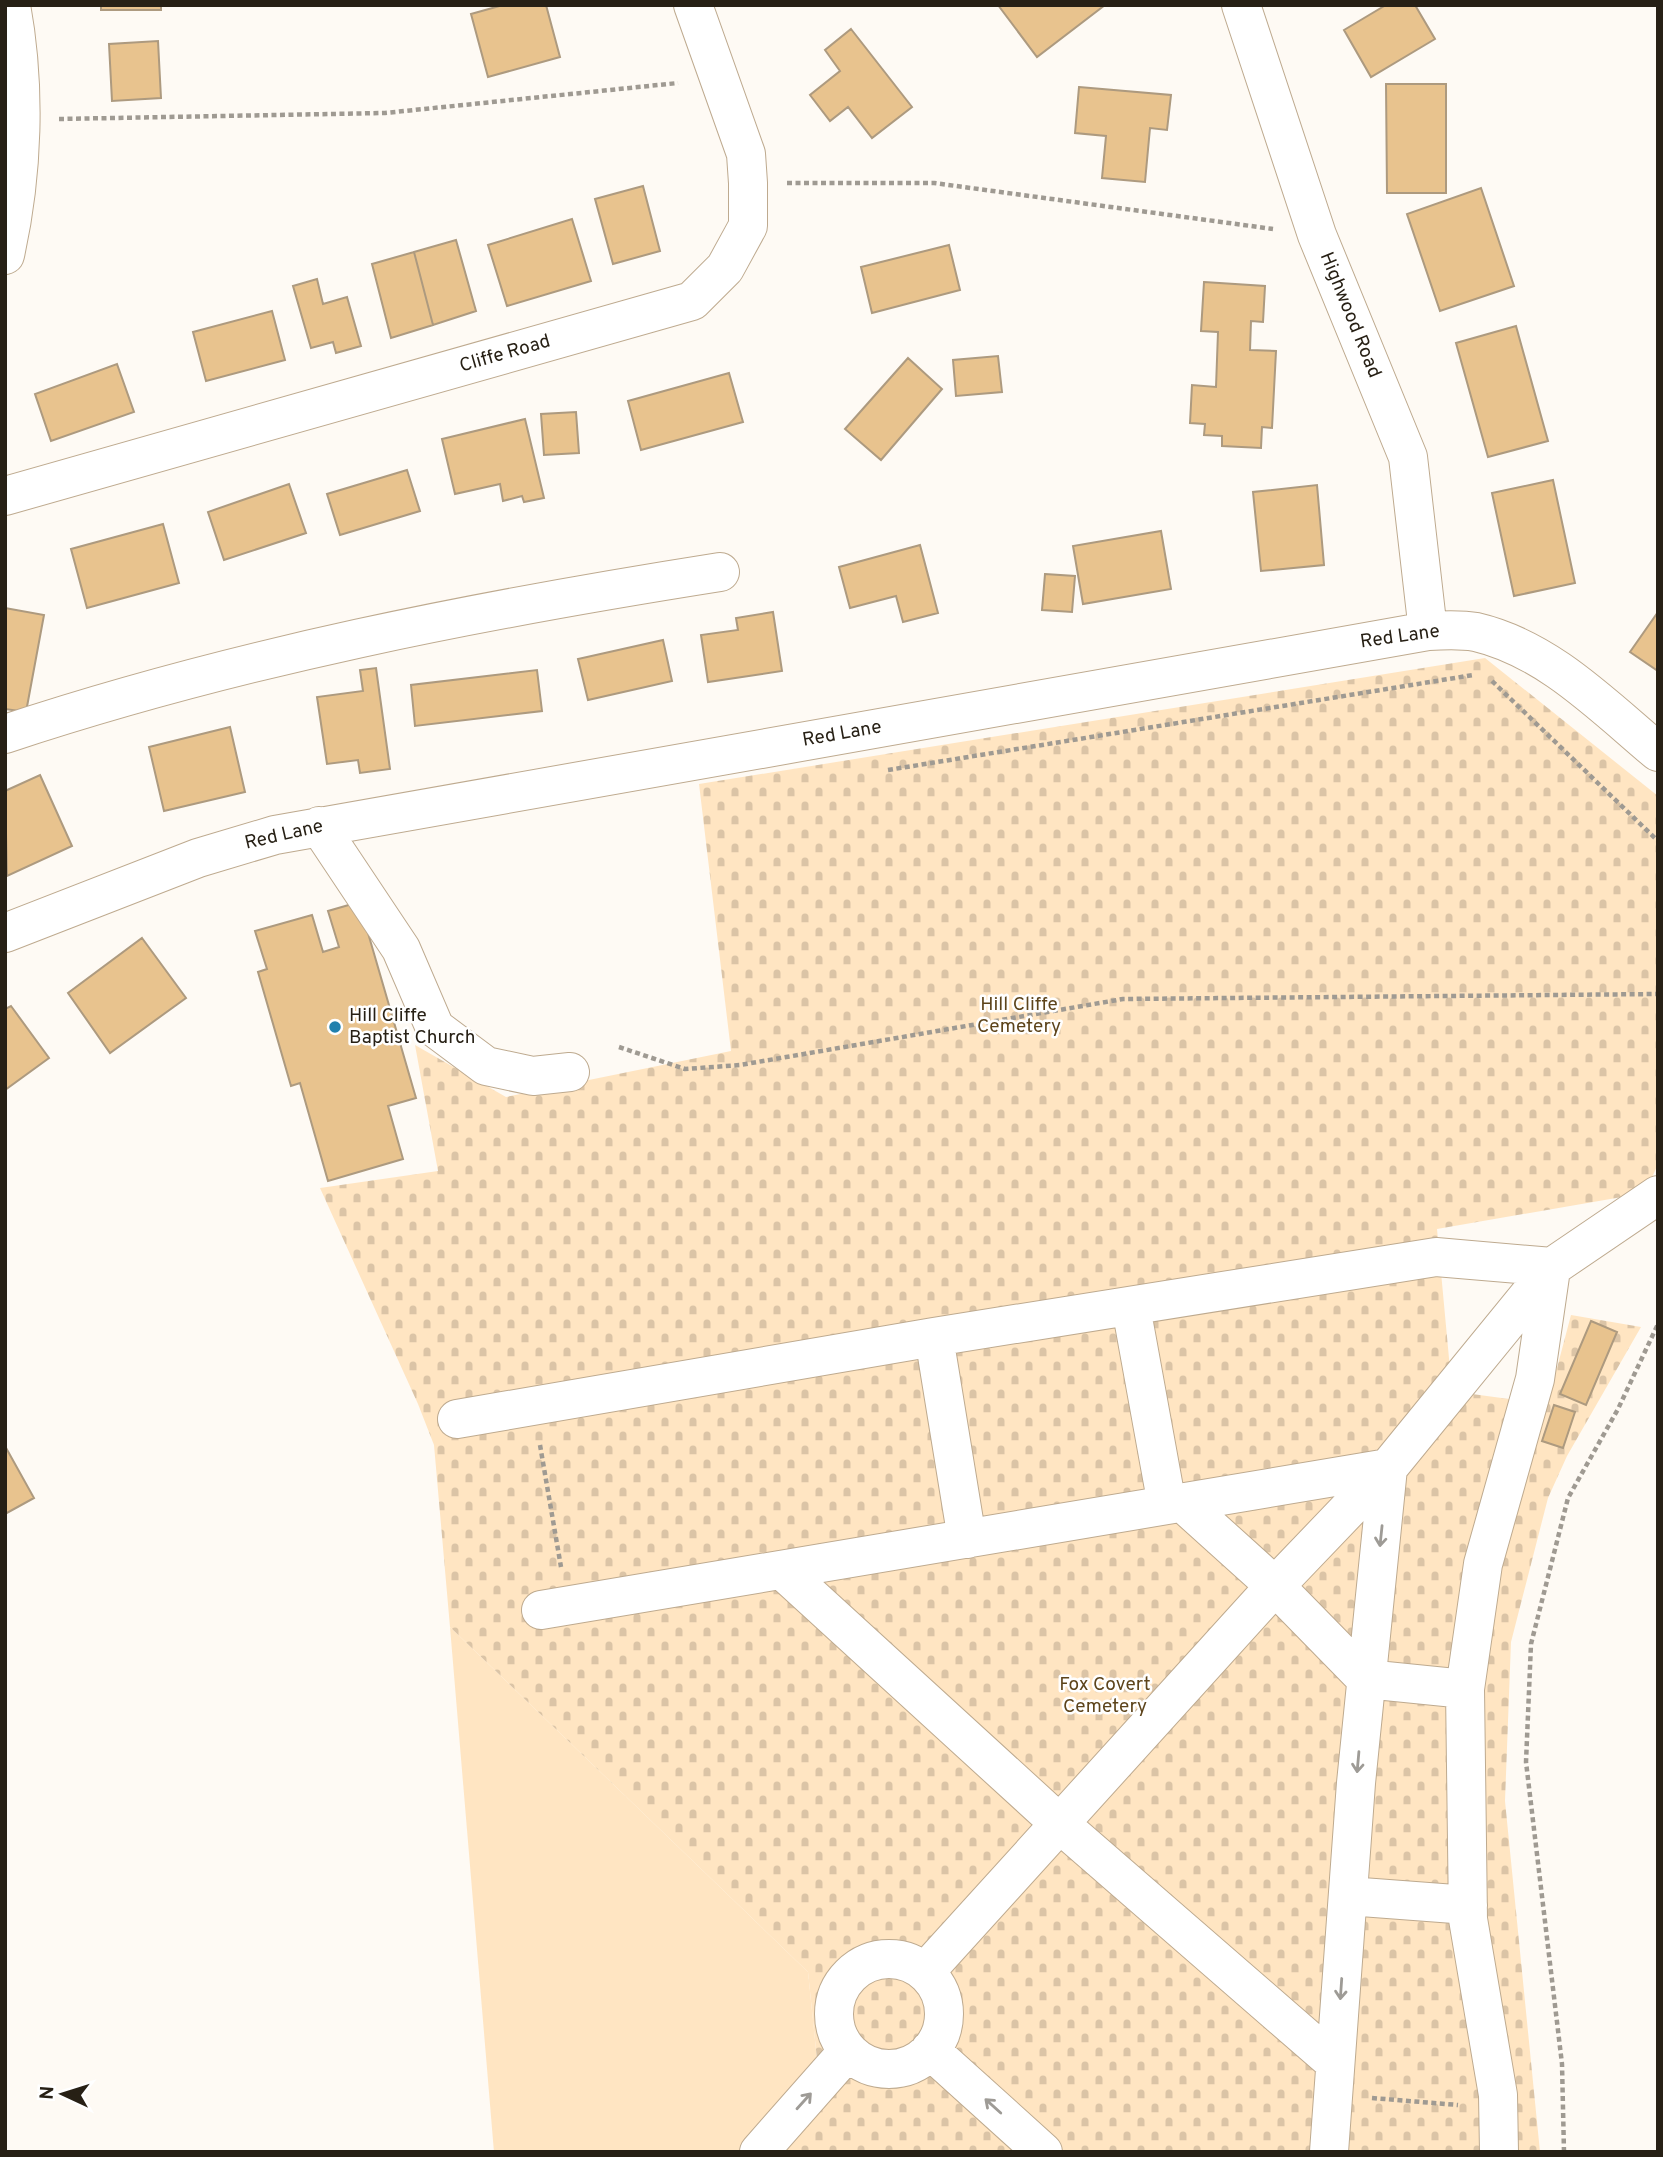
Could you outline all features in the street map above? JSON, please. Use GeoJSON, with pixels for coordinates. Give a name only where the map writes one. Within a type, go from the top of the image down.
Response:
{"type":"FeatureCollection","features":[{"type":"Feature","properties":{"kind":"street"},"geometry":{"type":"LineString","coordinates":[[5,255],[15,214],[20,120],[19,76],[11,5]]}},
{"type":"Feature","properties":{"kind":"street","name":"Cliffe Road"},"geometry":{"type":"LineString","coordinates":[[5,496],[692,300],[725,268],[748,226],[746,154],[693,5]]}},
{"type":"Feature","properties":{"kind":"street","name":"Highwood Road"},"geometry":{"type":"LineString","coordinates":[[1241,5],[1317,235],[1408,457],[1428,631]]}},
{"type":"Feature","properties":{"kind":"street"},"geometry":{"type":"LineString","coordinates":[[5,733],[69,713],[332,644],[720,572]]}},
{"type":"Feature","properties":{"kind":"street","name":"Red Lane"},"geometry":{"type":"LineString","coordinates":[[5,933],[198,858],[275,835],[1428,631],[1474,632],[1532,653],[1567,676],[1658,751]]}},
{"type":"Feature","properties":{"kind":"street"},"geometry":{"type":"LineString","coordinates":[[319,827],[401,949],[435,1028],[486,1066],[533,1076],[570,1072]]}},
{"type":"Feature","properties":{"kind":"street"},"geometry":{"type":"LineString","coordinates":[[925,1972],[1275,1586],[1388,1468],[1552,1267],[1658,1195]]}},
{"type":"Feature","properties":{"kind":"street"},"geometry":{"type":"LineString","coordinates":[[457,1419],[934,1337],[1436,1257],[1552,1267]]}},
{"type":"Feature","properties":{"kind":"street"},"geometry":{"type":"LineString","coordinates":[[1499,2152],[1498,2108],[1468,1905],[1465,1689],[1483,1564],[1535,1379],[1552,1267]]}},
{"type":"Feature","properties":{"kind":"street"},"geometry":{"type":"LineString","coordinates":[[1131,1307],[1175,1504],[1275,1586],[1366,1679],[1465,1689]]}},
{"type":"Feature","properties":{"kind":"street"},"geometry":{"type":"LineString","coordinates":[[934,1337],[967,1539]]}},
{"type":"Feature","properties":{"kind":"street"},"geometry":{"type":"LineString","coordinates":[[555,1608],[1388,1468]]}},
{"type":"Feature","properties":{"kind":"street"},"geometry":{"type":"LineString","coordinates":[[1329,2152],[1366,1679],[1388,1468]]}},
{"type":"Feature","properties":{"kind":"street"},"geometry":{"type":"LineString","coordinates":[[782,1570],[1334,2079]]}},
{"type":"Feature","properties":{"kind":"street"},"geometry":{"type":"LineString","coordinates":[[1348,1896],[1468,1905]]}},
{"type":"Feature","properties":{"kind":"street"},"geometry":{"type":"LineString","coordinates":[[891,1959],[909,1962],[925,1972],[936,1985],[943,2001],[944,2019],[940,2036],[930,2050],[916,2062],[899,2068],[880,2068],[862,2062],[848,2051],[838,2035],[834,2018],[836,1999],[844,1982],[856,1969],[873,1961],[891,1959]]}},
{"type":"Feature","properties":{"kind":"street"},"geometry":{"type":"LineString","coordinates":[[930,2050],[1044,2152]]}},
{"type":"Feature","properties":{"kind":"street"},"geometry":{"type":"LineString","coordinates":[[759,2152],[848,2051]]}},
{"type":"Feature","properties":{"kind":"path"},"geometry":{"type":"LineString","coordinates":[[20,120],[385,113],[719,79]]}},
{"type":"Feature","properties":{"kind":"path"},"geometry":{"type":"LineString","coordinates":[[748,183],[934,183],[1317,235]]}},
{"type":"Feature","properties":{"kind":"path"},"geometry":{"type":"LineString","coordinates":[[878,772],[1483,673],[1658,841]]}},
{"type":"Feature","properties":{"kind":"path"},"geometry":{"type":"LineString","coordinates":[[620,1047],[685,1069],[740,1065],[1123,999],[1658,994]]}},
{"type":"Feature","properties":{"kind":"path"},"geometry":{"type":"LineString","coordinates":[[1564,2152],[1562,2064],[1527,1762],[1531,1644],[1568,1498],[1618,1409],[1658,1324]]}},
{"type":"Feature","properties":{"kind":"path"},"geometry":{"type":"LineString","coordinates":[[533,1406],[555,1608]]}},
{"type":"Feature","properties":{"kind":"path"},"geometry":{"type":"LineString","coordinates":[[1334,2079],[1498,2108]]}},
{"type":"Feature","properties":{"kind":"green space"},"geometry":{"type":"Polygon","coordinates":[[[1485,658],[1658,796],[1658,1164],[1645,1193],[1437,1229],[1450,1369],[1472,1394],[1524,1401],[1547,1385],[1557,1368],[1571,1315],[1641,1327],[1567,1456],[1548,1498],[1511,1642],[1505,1801],[1540,2152],[739,2152],[818,2069],[808,1972],[450,1627],[434,1445],[320,1188],[438,1171],[415,1045],[506,1097],[731,1051],[699,784],[1485,658]]]}},
{"type":"Feature","properties":{"kind":"green space"},"geometry":{"type":"Polygon","coordinates":[[[450,1627],[808,1972],[818,2069],[739,2152],[494,2152],[450,1627]]]}},
{"type":"Feature","properties":{"kind":"building"},"geometry":{"type":"Polygon","coordinates":[[[101,5],[161,5],[161,10],[101,10],[101,5]]]}},
{"type":"Feature","properties":{"kind":"building"},"geometry":{"type":"Polygon","coordinates":[[[503,5],[546,5],[560,57],[488,77],[471,14],[503,5]]]}},
{"type":"Feature","properties":{"kind":"building"},"geometry":{"type":"Polygon","coordinates":[[[998,5],[1105,5],[1037,57],[998,5]]]}},
{"type":"Feature","properties":{"kind":"building"},"geometry":{"type":"Polygon","coordinates":[[[1386,5],[1415,5],[1435,39],[1371,77],[1344,30],[1386,5]]]}},
{"type":"Feature","properties":{"kind":"building"},"geometry":{"type":"Polygon","coordinates":[[[851,29],[912,107],[872,138],[848,107],[830,121],[810,95],[840,71],[825,50],[851,29]]]}},
{"type":"Feature","properties":{"kind":"building"},"geometry":{"type":"Polygon","coordinates":[[[158,41],[161,98],[112,101],[109,44],[158,41]]]}},
{"type":"Feature","properties":{"kind":"building"},"geometry":{"type":"Polygon","coordinates":[[[1386,84],[1446,84],[1446,193],[1387,193],[1386,84]]]}},
{"type":"Feature","properties":{"kind":"building"},"geometry":{"type":"Polygon","coordinates":[[[1079,87],[1171,95],[1167,130],[1150,128],[1145,182],[1102,178],[1106,136],[1075,133],[1079,87]]]}},
{"type":"Feature","properties":{"kind":"building"},"geometry":{"type":"Polygon","coordinates":[[[643,186],[660,251],[613,264],[595,199],[643,186]]]}},
{"type":"Feature","properties":{"kind":"building"},"geometry":{"type":"Polygon","coordinates":[[[1481,188],[1514,286],[1440,311],[1407,214],[1481,188]]]}},
{"type":"Feature","properties":{"kind":"building"},"geometry":{"type":"Polygon","coordinates":[[[572,219],[591,281],[507,306],[488,245],[572,219]]]}},
{"type":"Feature","properties":{"kind":"building"},"geometry":{"type":"Polygon","coordinates":[[[456,240],[476,311],[433,325],[414,252],[456,240]]]}},
{"type":"Feature","properties":{"kind":"building"},"geometry":{"type":"Polygon","coordinates":[[[949,245],[960,290],[872,313],[861,267],[949,245]]]}},
{"type":"Feature","properties":{"kind":"building"},"geometry":{"type":"Polygon","coordinates":[[[414,252],[433,325],[391,338],[372,264],[414,252]]]}},
{"type":"Feature","properties":{"kind":"building"},"geometry":{"type":"Polygon","coordinates":[[[317,279],[323,304],[347,297],[361,346],[336,353],[333,342],[311,348],[293,286],[317,279]]]}},
{"type":"Feature","properties":{"kind":"building"},"geometry":{"type":"Polygon","coordinates":[[[1204,282],[1265,286],[1263,322],[1251,321],[1250,350],[1276,351],[1272,428],[1262,427],[1261,448],[1222,446],[1222,436],[1204,435],[1205,424],[1190,423],[1192,385],[1216,387],[1218,332],[1201,331],[1204,282]]]}},
{"type":"Feature","properties":{"kind":"building"},"geometry":{"type":"Polygon","coordinates":[[[272,311],[285,360],[206,381],[193,332],[272,311]]]}},
{"type":"Feature","properties":{"kind":"building"},"geometry":{"type":"Polygon","coordinates":[[[1516,326],[1548,441],[1488,457],[1456,343],[1516,326]]]}},
{"type":"Feature","properties":{"kind":"building"},"geometry":{"type":"Polygon","coordinates":[[[998,356],[1002,392],[956,396],[953,360],[998,356]]]}},
{"type":"Feature","properties":{"kind":"building"},"geometry":{"type":"Polygon","coordinates":[[[908,358],[942,389],[881,460],[845,429],[908,358]]]}},
{"type":"Feature","properties":{"kind":"building"},"geometry":{"type":"Polygon","coordinates":[[[117,364],[134,412],[51,441],[35,394],[117,364]]]}},
{"type":"Feature","properties":{"kind":"building"},"geometry":{"type":"Polygon","coordinates":[[[729,373],[743,422],[641,450],[628,401],[729,373]]]}},
{"type":"Feature","properties":{"kind":"building"},"geometry":{"type":"Polygon","coordinates":[[[576,412],[579,453],[544,455],[541,414],[576,412]]]}},
{"type":"Feature","properties":{"kind":"building"},"geometry":{"type":"Polygon","coordinates":[[[525,419],[544,498],[524,502],[522,496],[503,501],[500,484],[455,494],[442,439],[525,419]]]}},
{"type":"Feature","properties":{"kind":"building"},"geometry":{"type":"Polygon","coordinates":[[[407,470],[420,511],[340,535],[327,494],[407,470]]]}},
{"type":"Feature","properties":{"kind":"building"},"geometry":{"type":"Polygon","coordinates":[[[1553,480],[1575,583],[1514,596],[1492,493],[1553,480]]]}},
{"type":"Feature","properties":{"kind":"building"},"geometry":{"type":"Polygon","coordinates":[[[289,484],[306,533],[224,560],[208,512],[289,484]]]}},
{"type":"Feature","properties":{"kind":"building"},"geometry":{"type":"Polygon","coordinates":[[[1317,485],[1324,565],[1261,571],[1253,492],[1317,485]]]}},
{"type":"Feature","properties":{"kind":"building"},"geometry":{"type":"Polygon","coordinates":[[[163,524],[179,583],[87,608],[71,549],[163,524]]]}},
{"type":"Feature","properties":{"kind":"building"},"geometry":{"type":"Polygon","coordinates":[[[1161,531],[1171,589],[1083,604],[1073,546],[1161,531]]]}},
{"type":"Feature","properties":{"kind":"building"},"geometry":{"type":"Polygon","coordinates":[[[920,545],[938,613],[903,622],[896,596],[850,608],[839,567],[920,545]]]}},
{"type":"Feature","properties":{"kind":"building"},"geometry":{"type":"Polygon","coordinates":[[[1045,574],[1075,576],[1072,612],[1042,610],[1045,574]]]}},
{"type":"Feature","properties":{"kind":"building"},"geometry":{"type":"Polygon","coordinates":[[[5,608],[44,615],[26,712],[5,709],[5,608]]]}},
{"type":"Feature","properties":{"kind":"building"},"geometry":{"type":"Polygon","coordinates":[[[773,612],[782,671],[708,682],[701,635],[738,630],[736,618],[773,612]]]}},
{"type":"Feature","properties":{"kind":"building"},"geometry":{"type":"Polygon","coordinates":[[[1658,612],[1658,671],[1630,652],[1658,612]]]}},
{"type":"Feature","properties":{"kind":"building"},"geometry":{"type":"Polygon","coordinates":[[[663,640],[672,681],[588,700],[578,659],[663,640]]]}},
{"type":"Feature","properties":{"kind":"building"},"geometry":{"type":"Polygon","coordinates":[[[376,668],[390,769],[360,773],[358,760],[327,764],[317,697],[363,691],[360,670],[376,668]]]}},
{"type":"Feature","properties":{"kind":"building"},"geometry":{"type":"Polygon","coordinates":[[[537,670],[542,711],[415,726],[411,685],[537,670]]]}},
{"type":"Feature","properties":{"kind":"building"},"geometry":{"type":"Polygon","coordinates":[[[230,727],[245,792],[164,811],[149,747],[230,727]]]}},
{"type":"Feature","properties":{"kind":"building"},"geometry":{"type":"Polygon","coordinates":[[[40,775],[72,846],[7,876],[5,791],[40,775]]]}},
{"type":"Feature","properties":{"kind":"building","name":"Hill Cliffe Baptist Church"},"geometry":{"type":"Polygon","coordinates":[[[359,902],[416,1098],[388,1106],[403,1159],[328,1181],[300,1083],[291,1086],[258,972],[267,969],[255,931],[312,915],[323,952],[339,947],[328,911],[359,902]]]}},
{"type":"Feature","properties":{"kind":"building"},"geometry":{"type":"Polygon","coordinates":[[[142,938],[186,998],[110,1053],[68,993],[142,938]]]}},
{"type":"Feature","properties":{"kind":"building"},"geometry":{"type":"Polygon","coordinates":[[[11,1006],[49,1058],[5,1090],[5,1009],[11,1006]]]}},
{"type":"Feature","properties":{"kind":"building"},"geometry":{"type":"Polygon","coordinates":[[[1591,1321],[1617,1332],[1586,1405],[1560,1394],[1591,1321]]]}},
{"type":"Feature","properties":{"kind":"building"},"geometry":{"type":"Polygon","coordinates":[[[1554,1405],[1575,1412],[1563,1448],[1542,1441],[1554,1405]]]}},
{"type":"Feature","properties":{"kind":"building"},"geometry":{"type":"Polygon","coordinates":[[[5,1446],[34,1498],[5,1514],[5,1446]]]}},
{"type":"Feature","properties":{"kind":"place","name":"Hill Cliffe Baptist Church"},"geometry":{"type":"Point","coordinates":[335,1027]}},
{"type":"Feature","properties":{"kind":"park label","name":"Hill Cliffe Cemetery"},"geometry":{"type":"Point","coordinates":[1019,1016]}},
{"type":"Feature","properties":{"kind":"park label","name":"Fox Covert Cemetery"},"geometry":{"type":"Point","coordinates":[1105,1696]}}]}
